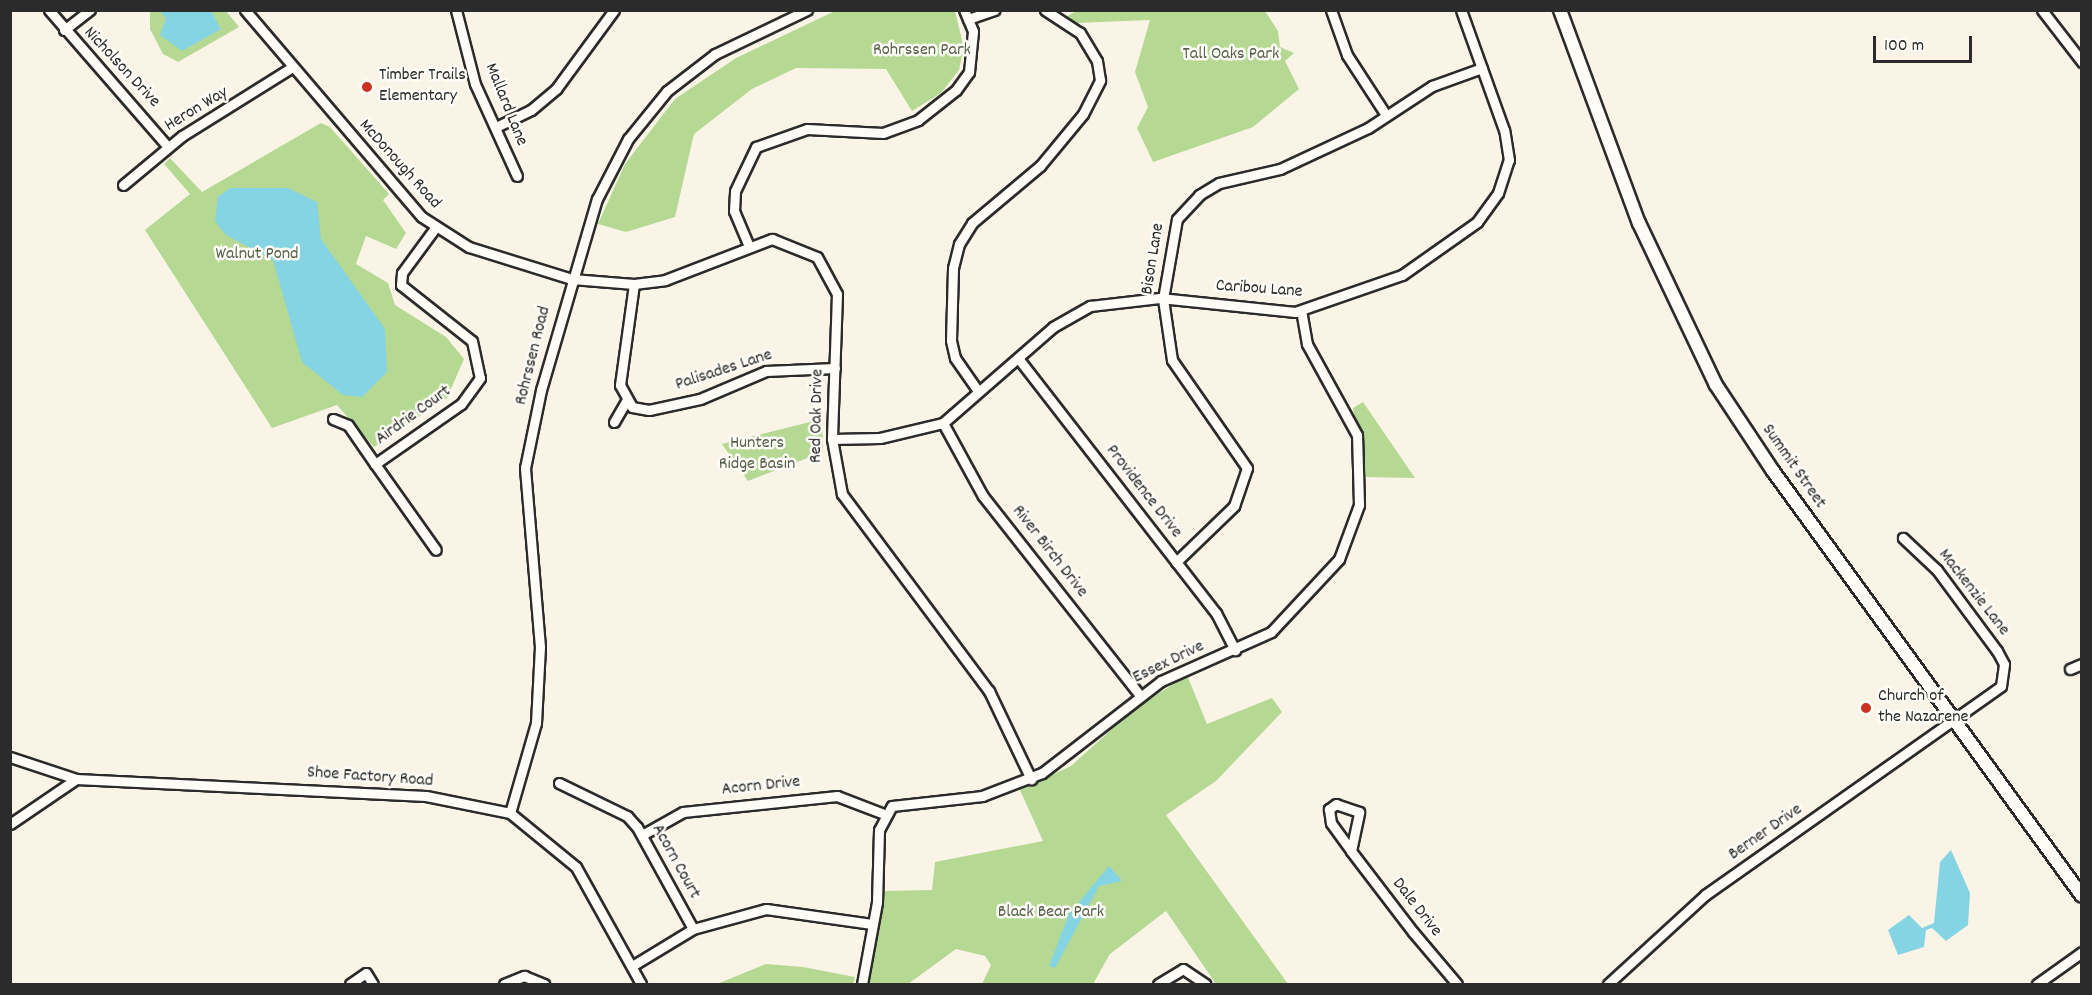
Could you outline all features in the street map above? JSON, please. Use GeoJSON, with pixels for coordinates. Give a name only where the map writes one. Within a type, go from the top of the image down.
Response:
{"type":"FeatureCollection","features":[{"type":"Feature","properties":{"kind":"main road","name":"Summit Street"},"geometry":{"type":"LineString","coordinates":[[1560,10],[1639,223],[1716,385],[1954,724],[2082,896]]}},
{"type":"Feature","properties":{"kind":"street","name":"Nicholson Drive"},"geometry":{"type":"LineString","coordinates":[[49,10],[168,147]]}},
{"type":"Feature","properties":{"kind":"street"},"geometry":{"type":"LineString","coordinates":[[64,30],[90,10]]}},
{"type":"Feature","properties":{"kind":"street","name":"McDonough Road"},"geometry":{"type":"LineString","coordinates":[[245,10],[291,68],[435,228],[469,248],[572,279]]}},
{"type":"Feature","properties":{"kind":"street","name":"Mallard Lane"},"geometry":{"type":"LineString","coordinates":[[456,10],[475,84],[516,176]]}},
{"type":"Feature","properties":{"kind":"street"},"geometry":{"type":"LineString","coordinates":[[496,127],[531,110],[556,89],[614,10]]}},
{"type":"Feature","properties":{"kind":"street","name":"Rohrssen Road"},"geometry":{"type":"LineString","coordinates":[[510,813],[536,723],[540,647],[525,468],[572,279],[597,199],[628,139],[667,91],[715,54],[807,10]]}},
{"type":"Feature","properties":{"kind":"street"},"geometry":{"type":"LineString","coordinates":[[747,244],[734,210],[735,191],[756,147],[807,129],[883,133],[918,120],[956,90],[969,72],[974,51],[966,15],[994,10]]}},
{"type":"Feature","properties":{"kind":"street"},"geometry":{"type":"LineString","coordinates":[[978,391],[955,358],[951,340],[952,268],[959,243],[977,218],[1040,166],[1083,114],[1100,80],[1097,61],[1080,33],[1045,10]]}},
{"type":"Feature","properties":{"kind":"street"},"geometry":{"type":"LineString","coordinates":[[1331,10],[1347,55],[1386,115]]}},
{"type":"Feature","properties":{"kind":"street","name":"Caribou Lane"},"geometry":{"type":"LineString","coordinates":[[832,439],[891,436],[943,423],[1018,358],[1090,306],[1162,299],[1301,311],[1402,275],[1477,222],[1498,193],[1509,160],[1482,68],[1461,10]]}},
{"type":"Feature","properties":{"kind":"street"},"geometry":{"type":"LineString","coordinates":[[2042,10],[2082,62]]}},
{"type":"Feature","properties":{"kind":"street","name":"Heron Way"},"geometry":{"type":"LineString","coordinates":[[123,184],[168,147],[291,68]]}},
{"type":"Feature","properties":{"kind":"street","name":"Bison Lane"},"geometry":{"type":"LineString","coordinates":[[1176,562],[1234,506],[1248,468],[1172,360],[1162,299],[1177,219],[1199,195],[1219,183],[1280,169],[1386,115],[1432,86],[1482,68]]}},
{"type":"Feature","properties":{"kind":"street","name":"Airdrie Court"},"geometry":{"type":"LineString","coordinates":[[375,464],[461,404],[480,378],[472,341],[401,285],[402,273],[435,228]]}},
{"type":"Feature","properties":{"kind":"street","name":"Red Oak Drive"},"geometry":{"type":"LineString","coordinates":[[572,279],[634,284],[665,280],[747,244],[772,239],[794,244],[817,257],[829,273],[837,294],[832,439],[842,494],[989,691],[1031,779]]}},
{"type":"Feature","properties":{"kind":"street"},"geometry":{"type":"LineString","coordinates":[[614,422],[626,402],[620,366],[635,308],[634,284]]}},
{"type":"Feature","properties":{"kind":"street","name":"Essex Drive"},"geometry":{"type":"LineString","coordinates":[[884,814],[902,802],[974,797],[1031,779],[1078,749],[1139,694],[1271,632],[1322,582],[1339,559],[1359,505],[1357,435],[1307,344],[1301,311]]}},
{"type":"Feature","properties":{"kind":"street","name":"Providence Drive"},"geometry":{"type":"LineString","coordinates":[[1018,358],[1216,613],[1235,650]]}},
{"type":"Feature","properties":{"kind":"street","name":"Palisades Lane"},"geometry":{"type":"LineString","coordinates":[[626,402],[649,410],[700,399],[766,371],[835,368]]}},
{"type":"Feature","properties":{"kind":"street","name":"Airdrie Court"},"geometry":{"type":"LineString","coordinates":[[333,419],[348,425],[436,550]]}},
{"type":"Feature","properties":{"kind":"street","name":"River Birch Drive"},"geometry":{"type":"LineString","coordinates":[[943,423],[983,496],[1139,694]]}},
{"type":"Feature","properties":{"kind":"street","name":"Mackenzie Lane"},"geometry":{"type":"LineString","coordinates":[[1903,538],[1937,570],[2004,664],[2001,686],[1993,696],[1954,724]]}},
{"type":"Feature","properties":{"kind":"street"},"geometry":{"type":"LineString","coordinates":[[2070,669],[2082,664]]}},
{"type":"Feature","properties":{"kind":"street","name":"Berner Drive"},"geometry":{"type":"LineString","coordinates":[[1608,984],[1705,895],[1954,724]]}},
{"type":"Feature","properties":{"kind":"street","name":"Shoe Factory Road"},"geometry":{"type":"LineString","coordinates":[[10,757],[76,779],[426,796],[510,813],[576,867],[641,984]]}},
{"type":"Feature","properties":{"kind":"street"},"geometry":{"type":"LineString","coordinates":[[10,824],[76,779]]}},
{"type":"Feature","properties":{"kind":"street","name":"Acorn Court"},"geometry":{"type":"LineString","coordinates":[[559,783],[627,816],[642,835],[693,929]]}},
{"type":"Feature","properties":{"kind":"street","name":"Acorn Drive"},"geometry":{"type":"LineString","coordinates":[[642,835],[683,812],[837,796],[884,814]]}},
{"type":"Feature","properties":{"kind":"street","name":"Dale Drive"},"geometry":{"type":"LineString","coordinates":[[1351,851],[1359,812],[1336,804],[1327,816],[1351,851],[1457,984]]}},
{"type":"Feature","properties":{"kind":"street"},"geometry":{"type":"LineString","coordinates":[[10,830],[31,811]]}},
{"type":"Feature","properties":{"kind":"street"},"geometry":{"type":"LineString","coordinates":[[862,984],[872,924],[884,814]]}},
{"type":"Feature","properties":{"kind":"street"},"geometry":{"type":"LineString","coordinates":[[632,966],[693,929],[766,909],[872,924]]}},
{"type":"Feature","properties":{"kind":"street"},"geometry":{"type":"LineString","coordinates":[[2037,984],[2082,952]]}},
{"type":"Feature","properties":{"kind":"street"},"geometry":{"type":"LineString","coordinates":[[1158,984],[1183,969],[1205,984]]}},
{"type":"Feature","properties":{"kind":"street"},"geometry":{"type":"LineString","coordinates":[[350,984],[366,974],[373,984]]}},
{"type":"Feature","properties":{"kind":"street"},"geometry":{"type":"LineString","coordinates":[[504,984],[530,977],[544,984]]}},
{"type":"Feature","properties":{"kind":"green space"},"geometry":{"type":"Polygon","coordinates":[[[150,10],[226,11],[239,27],[178,62],[163,54],[150,29],[150,10]]]}},
{"type":"Feature","properties":{"kind":"green space","name":"Rohrssen Park"},"geometry":{"type":"Polygon","coordinates":[[[837,10],[955,11],[964,48],[959,70],[941,93],[912,111],[886,69],[796,68],[752,89],[694,134],[675,217],[626,232],[598,224],[625,164],[675,99],[736,58],[837,10]]]}},
{"type":"Feature","properties":{"kind":"green space","name":"Tall Oaks Park"},"geometry":{"type":"Polygon","coordinates":[[[1076,11],[1265,11],[1278,31],[1280,47],[1294,53],[1285,61],[1299,89],[1253,127],[1153,162],[1137,128],[1148,107],[1135,72],[1150,20],[1075,23],[1066,17],[1076,11]]]}},
{"type":"Feature","properties":{"kind":"green space","name":"Walnut Pond"},"geometry":{"type":"Polygon","coordinates":[[[321,123],[330,127],[389,194],[383,200],[406,233],[396,249],[366,236],[356,264],[388,283],[395,305],[446,337],[464,359],[447,398],[374,447],[337,405],[272,428],[145,230],[190,194],[164,164],[170,158],[202,192],[321,123]]]}},
{"type":"Feature","properties":{"kind":"green space"},"geometry":{"type":"Polygon","coordinates":[[[1363,402],[1415,478],[1366,477],[1353,408],[1363,402]]]}},
{"type":"Feature","properties":{"kind":"green space","name":"Hunters Ridge Basin"},"geometry":{"type":"Polygon","coordinates":[[[822,419],[823,452],[748,481],[722,444],[822,419]]]}},
{"type":"Feature","properties":{"kind":"green space","name":"Black Bear Park"},"geometry":{"type":"Polygon","coordinates":[[[1187,675],[1207,724],[1272,698],[1282,712],[1216,781],[1166,815],[1288,984],[1216,984],[1166,911],[1110,954],[1093,984],[982,984],[991,965],[985,956],[956,949],[908,984],[869,984],[883,891],[932,890],[935,862],[1043,841],[1020,790],[1071,766],[1132,711],[1187,675]]]}},
{"type":"Feature","properties":{"kind":"green space"},"geometry":{"type":"Polygon","coordinates":[[[766,964],[803,967],[855,977],[853,984],[717,984],[766,964]]]}},
{"type":"Feature","properties":{"kind":"water"},"geometry":{"type":"Polygon","coordinates":[[[160,11],[211,11],[221,29],[182,51],[160,35],[166,18],[160,11]]]}},
{"type":"Feature","properties":{"kind":"water"},"geometry":{"type":"Polygon","coordinates":[[[230,188],[288,188],[317,202],[321,239],[385,329],[387,372],[362,397],[343,395],[302,362],[273,260],[226,235],[215,221],[218,197],[230,188]]]}},
{"type":"Feature","properties":{"kind":"water"},"geometry":{"type":"Polygon","coordinates":[[[1951,850],[1970,893],[1968,925],[1946,941],[1932,928],[1926,930],[1924,947],[1898,955],[1888,930],[1909,915],[1922,928],[1934,923],[1940,862],[1951,850]]]}},
{"type":"Feature","properties":{"kind":"water"},"geometry":{"type":"Polygon","coordinates":[[[1109,866],[1122,881],[1099,886],[1055,968],[1049,966],[1069,914],[1109,866]]]}},
{"type":"Feature","properties":{"kind":"place","name":"Timber Trails Elementary"},"geometry":{"type":"Point","coordinates":[367,87]}},
{"type":"Feature","properties":{"kind":"place","name":"Church of the Nazarene"},"geometry":{"type":"Point","coordinates":[1866,708]}}]}
